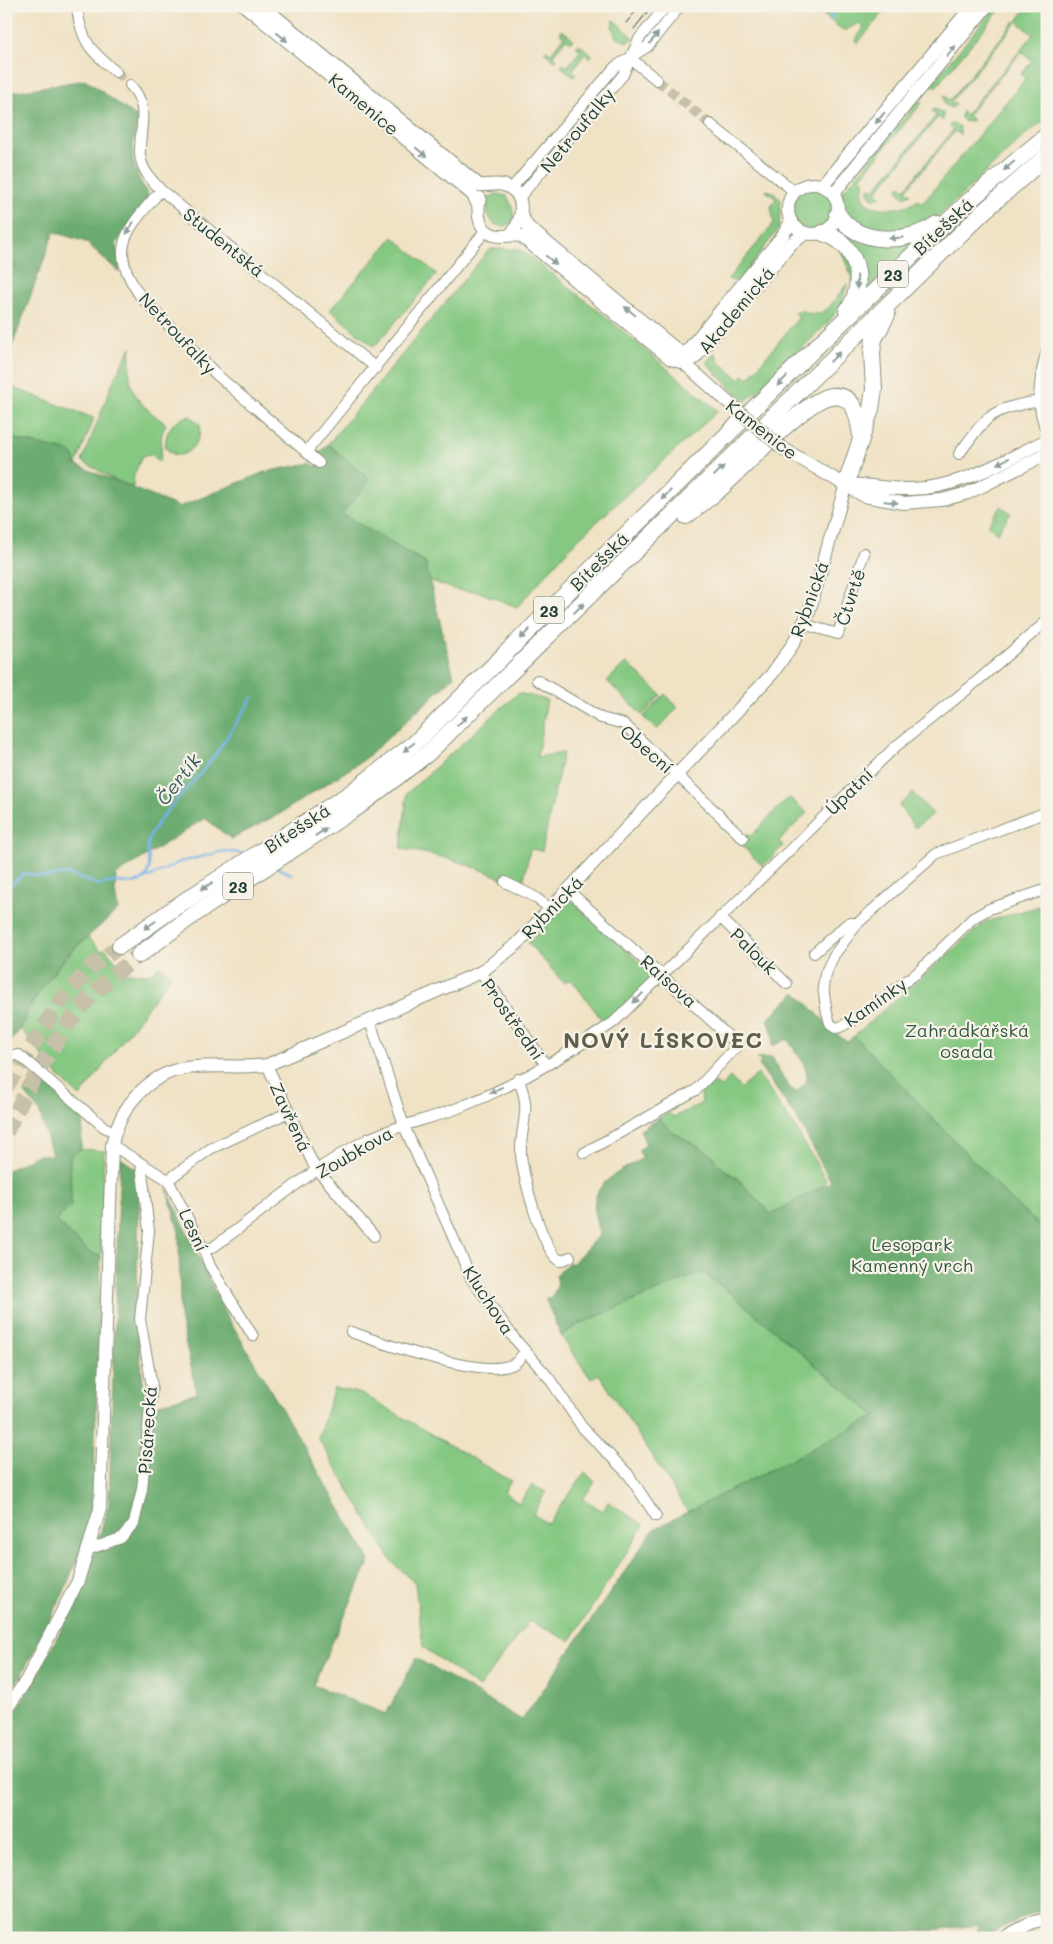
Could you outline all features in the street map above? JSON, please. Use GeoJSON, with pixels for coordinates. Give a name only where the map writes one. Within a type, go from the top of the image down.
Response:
{"type":"FeatureCollection","features":[{"type":"Feature","properties":{"kind":"highway","name":"Bítešská"},"geometry":{"type":"LineString","coordinates":[[120,946],[180,904],[349,794],[415,743],[816,346],[969,201],[1047,135]]}},
{"type":"Feature","properties":{"kind":"highway","name":"Bítešská"},"geometry":{"type":"LineString","coordinates":[[139,955],[196,913],[359,806],[427,754],[622,567],[956,239],[1047,156]]}},
{"type":"Feature","properties":{"kind":"highway"},"geometry":{"type":"LineString","coordinates":[[838,214],[844,224],[854,231],[870,236],[898,238],[928,231],[969,201]]}},
{"type":"Feature","properties":{"kind":"highway"},"geometry":{"type":"LineString","coordinates":[[816,346],[851,306],[857,286],[857,268],[850,252],[837,238],[823,232]]}},
{"type":"Feature","properties":{"kind":"highway"},"geometry":{"type":"LineString","coordinates":[[846,484],[871,409],[874,394],[872,348],[878,330],[885,318],[927,275],[956,239]]}},
{"type":"Feature","properties":{"kind":"highway"},"geometry":{"type":"LineString","coordinates":[[622,567],[721,488],[819,400],[834,396],[850,401],[857,411],[861,436]]}},
{"type":"Feature","properties":{"kind":"street","name":"Kamenice"},"geometry":{"type":"LineString","coordinates":[[245,6],[473,195],[478,206],[480,221],[486,230],[496,235],[511,234],[520,236],[528,241],[671,359],[684,364],[782,448],[864,496],[884,501],[910,503],[942,500],[974,490],[1047,454]]}},
{"type":"Feature","properties":{"kind":"street","name":"Kamenice"},"geometry":{"type":"LineString","coordinates":[[262,6],[472,179],[479,184],[488,186],[500,185],[515,194]]}},
{"type":"Feature","properties":{"kind":"street","name":"Netroufalky"},"geometry":{"type":"LineString","coordinates":[[515,194],[623,75],[638,39],[666,6]]}},
{"type":"Feature","properties":{"kind":"street","name":"Netroufalky"},"geometry":{"type":"LineString","coordinates":[[630,58],[647,47],[680,6]]}},
{"type":"Feature","properties":{"kind":"street"},"geometry":{"type":"LineString","coordinates":[[822,186],[972,6]]}},
{"type":"Feature","properties":{"kind":"street"},"geometry":{"type":"LineString","coordinates":[[833,194],[988,6]]}},
{"type":"Feature","properties":{"kind":"street"},"geometry":{"type":"LineString","coordinates":[[77,9],[84,39],[90,50],[116,72]]}},
{"type":"Feature","properties":{"kind":"street"},"geometry":{"type":"LineString","coordinates":[[630,58],[657,80]]}},
{"type":"Feature","properties":{"kind":"street","name":"Studentská"},"geometry":{"type":"LineString","coordinates":[[130,84],[140,97],[143,106],[140,156],[147,175],[161,190],[376,368]]}},
{"type":"Feature","properties":{"kind":"street"},"geometry":{"type":"LineString","coordinates":[[710,124],[795,192]]}},
{"type":"Feature","properties":{"kind":"street"},"geometry":{"type":"LineString","coordinates":[[808,185],[822,186],[833,194],[838,203],[838,214],[833,225],[823,232],[806,233],[797,229],[791,222],[788,206],[795,192],[808,185]]}},
{"type":"Feature","properties":{"kind":"street"},"geometry":{"type":"LineString","coordinates":[[478,206],[480,198],[488,186]]}},
{"type":"Feature","properties":{"kind":"street","name":"Netroufalky"},"geometry":{"type":"LineString","coordinates":[[161,190],[135,220],[126,236],[122,254],[132,283],[142,297],[217,375],[319,463]]}},
{"type":"Feature","properties":{"kind":"street"},"geometry":{"type":"LineString","coordinates":[[511,234],[518,226],[522,216],[515,194]]}},
{"type":"Feature","properties":{"kind":"street","name":"Kamenice"},"geometry":{"type":"LineString","coordinates":[[522,216],[528,227],[677,350],[684,364]]}},
{"type":"Feature","properties":{"kind":"street","name":"Akademická"},"geometry":{"type":"LineString","coordinates":[[684,364],[687,351],[784,235],[791,222]]}},
{"type":"Feature","properties":{"kind":"street"},"geometry":{"type":"LineString","coordinates":[[307,451],[486,230]]}},
{"type":"Feature","properties":{"kind":"street","name":"Akademická"},"geometry":{"type":"LineString","coordinates":[[684,364],[695,358],[792,242],[806,233]]}},
{"type":"Feature","properties":{"kind":"street"},"geometry":{"type":"LineString","coordinates":[[1047,351],[1042,367],[1038,401],[1047,432]]}},
{"type":"Feature","properties":{"kind":"street"},"geometry":{"type":"LineString","coordinates":[[959,454],[981,425],[993,413],[1008,407],[1038,401]]}},
{"type":"Feature","properties":{"kind":"street"},"geometry":{"type":"LineString","coordinates":[[846,484],[867,484],[903,490],[946,485],[973,476],[1047,440]]}},
{"type":"Feature","properties":{"kind":"street","name":"Rybnická"},"geometry":{"type":"LineString","coordinates":[[112,1145],[118,1121],[133,1097],[152,1082],[170,1072],[194,1067],[246,1068],[267,1065],[481,972],[517,944],[772,674],[793,644],[803,624],[846,484]]}},
{"type":"Feature","properties":{"kind":"street","name":"Čtvrtě"},"geometry":{"type":"LineString","coordinates":[[803,624],[838,634],[864,553]]}},
{"type":"Feature","properties":{"kind":"street","name":"Úpatní"},"geometry":{"type":"LineString","coordinates":[[662,975],[895,747],[969,688],[1047,620]]}},
{"type":"Feature","properties":{"kind":"street","name":"Obecní"},"geometry":{"type":"LineString","coordinates":[[537,680],[601,718],[624,724],[743,838]]}},
{"type":"Feature","properties":{"kind":"street","name":"Kamínky"},"geometry":{"type":"LineString","coordinates":[[1047,812],[936,854],[858,923],[834,955],[825,974],[823,987],[830,1023],[835,1028],[840,1028],[852,1021],[917,973],[973,918],[989,909],[1047,889]]}},
{"type":"Feature","properties":{"kind":"street"},"geometry":{"type":"LineString","coordinates":[[506,882],[551,908]]}},
{"type":"Feature","properties":{"kind":"street","name":"Raisova"},"geometry":{"type":"LineString","coordinates":[[568,890],[738,1045],[696,1090],[584,1154]]}},
{"type":"Feature","properties":{"kind":"street","name":"Palouk"},"geometry":{"type":"LineString","coordinates":[[720,917],[787,984]]}},
{"type":"Feature","properties":{"kind":"street"},"geometry":{"type":"LineString","coordinates":[[814,953],[848,922],[858,923]]}},
{"type":"Feature","properties":{"kind":"street","name":"Prostřední"},"geometry":{"type":"LineString","coordinates":[[481,972],[546,1065]]}},
{"type":"Feature","properties":{"kind":"street","name":"Zoubkova"},"geometry":{"type":"LineString","coordinates":[[203,1248],[212,1248],[318,1171],[370,1139],[394,1128],[458,1108],[574,1050],[614,1022],[662,975]]}},
{"type":"Feature","properties":{"kind":"street","name":"Kluchova"},"geometry":{"type":"LineString","coordinates":[[370,1021],[404,1126],[471,1278],[525,1351],[549,1378],[582,1427],[628,1474],[656,1516]]}},
{"type":"Feature","properties":{"kind":"street"},"geometry":{"type":"LineString","coordinates":[[8,1059],[13,1055],[18,1055],[104,1127],[115,1132]]}},
{"type":"Feature","properties":{"kind":"street","name":"Zavřená"},"geometry":{"type":"LineString","coordinates":[[267,1065],[318,1171],[374,1236]]}},
{"type":"Feature","properties":{"kind":"street"},"geometry":{"type":"LineString","coordinates":[[518,1079],[527,1107],[521,1138],[525,1177],[540,1225],[554,1256],[561,1261],[570,1257]]}},
{"type":"Feature","properties":{"kind":"street"},"geometry":{"type":"LineString","coordinates":[[6,1710],[27,1679],[78,1581],[100,1509],[112,1145],[168,1180],[210,1149],[289,1112]]}},
{"type":"Feature","properties":{"kind":"street","name":"Pisárecká"},"geometry":{"type":"LineString","coordinates":[[87,1550],[121,1538],[134,1523],[142,1489],[152,1386],[140,1319],[149,1231],[141,1163]]}},
{"type":"Feature","properties":{"kind":"street","name":"Lesní"},"geometry":{"type":"LineString","coordinates":[[168,1180],[203,1248],[210,1266],[253,1336]]}},
{"type":"Feature","properties":{"kind":"street"},"geometry":{"type":"LineString","coordinates":[[351,1332],[401,1349],[457,1363],[494,1368],[515,1364],[525,1351]]}},
{"type":"Feature","properties":{"kind":"street"},"geometry":{"type":"LineString","coordinates":[[1003,1938],[1033,1922],[1047,1919]]}},
{"type":"Feature","properties":{"kind":"green space"},"geometry":{"type":"Polygon","coordinates":[[[826,6],[885,6],[887,8],[858,43],[855,41],[864,27],[859,23],[844,31],[821,13],[826,6]]]}},
{"type":"Feature","properties":{"kind":"green space"},"geometry":{"type":"Polygon","coordinates":[[[996,6],[1003,6],[935,88],[931,84],[996,6]]]}},
{"type":"Feature","properties":{"kind":"green space"},"geometry":{"type":"Polygon","coordinates":[[[1022,6],[1047,6],[1047,119],[1026,134],[935,220],[913,230],[871,233],[842,216],[842,192],[919,100],[922,103],[860,178],[865,182],[862,193],[865,200],[871,205],[880,208],[891,208],[902,207],[918,200],[923,203],[1025,79],[1021,74],[1032,61],[1020,51],[1033,35],[1017,21],[1025,10],[1022,6]]]}},
{"type":"Feature","properties":{"kind":"green space"},"geometry":{"type":"Polygon","coordinates":[[[614,20],[634,38],[626,42],[615,36],[612,26],[614,20]]]}},
{"type":"Feature","properties":{"kind":"green space"},"geometry":{"type":"Polygon","coordinates":[[[1015,21],[1016,23],[951,101],[956,105],[951,108],[944,104],[944,96],[950,100],[1015,21]]]}},
{"type":"Feature","properties":{"kind":"green space"},"geometry":{"type":"Polygon","coordinates":[[[562,30],[573,39],[571,42],[566,39],[553,55],[557,59],[555,61],[544,52],[546,50],[551,53],[564,37],[560,33],[562,30]]]}},
{"type":"Feature","properties":{"kind":"green space"},"geometry":{"type":"Polygon","coordinates":[[[579,44],[592,55],[590,58],[585,54],[572,71],[576,74],[574,77],[560,66],[563,63],[567,67],[581,50],[576,47],[579,44]]]}},
{"type":"Feature","properties":{"kind":"green space"},"geometry":{"type":"Polygon","coordinates":[[[1019,52],[968,115],[973,120],[965,122],[961,118],[962,110],[966,114],[1019,52]]]}},
{"type":"Feature","properties":{"kind":"green space"},"geometry":{"type":"Polygon","coordinates":[[[86,80],[138,118],[133,159],[138,175],[149,197],[116,244],[120,273],[86,242],[54,232],[6,363],[6,93],[86,80]]]}},
{"type":"Feature","properties":{"kind":"green space"},"geometry":{"type":"Polygon","coordinates":[[[935,109],[943,113],[943,121],[938,117],[876,192],[881,196],[876,199],[871,197],[868,192],[869,187],[874,190],[936,116],[932,111],[935,109]]]}},
{"type":"Feature","properties":{"kind":"green space"},"geometry":{"type":"Polygon","coordinates":[[[953,123],[960,127],[960,135],[955,131],[906,190],[911,194],[903,197],[898,190],[900,185],[905,189],[953,130],[949,126],[953,123]]]}},
{"type":"Feature","properties":{"kind":"green space"},"geometry":{"type":"Polygon","coordinates":[[[809,188],[817,188],[828,194],[834,209],[828,224],[817,230],[809,230],[798,224],[792,213],[792,205],[798,194],[809,188]]]}},
{"type":"Feature","properties":{"kind":"green space"},"geometry":{"type":"Polygon","coordinates":[[[765,190],[774,192],[781,200],[779,228],[738,282],[728,279],[774,223],[771,206],[776,199],[765,190]]]}},
{"type":"Feature","properties":{"kind":"green space"},"geometry":{"type":"Polygon","coordinates":[[[496,194],[507,196],[512,206],[514,221],[504,227],[494,224],[488,215],[487,199],[496,194]]]}},
{"type":"Feature","properties":{"kind":"green space"},"geometry":{"type":"Polygon","coordinates":[[[839,222],[920,239],[860,296],[832,230],[839,222]]]}},
{"type":"Feature","properties":{"kind":"green space"},"geometry":{"type":"Polygon","coordinates":[[[393,237],[437,274],[374,347],[330,310],[393,237]]]}},
{"type":"Feature","properties":{"kind":"green space"},"geometry":{"type":"Polygon","coordinates":[[[491,249],[520,249],[600,312],[718,411],[576,541],[517,607],[479,592],[456,590],[429,580],[425,562],[341,514],[337,451],[328,444],[491,249]]]}},
{"type":"Feature","properties":{"kind":"green space"},"geometry":{"type":"Polygon","coordinates":[[[847,284],[840,307],[826,325],[745,402],[706,363],[714,353],[719,357],[717,360],[739,379],[744,375],[749,378],[799,317],[794,312],[801,310],[816,314],[822,312],[833,303],[847,284]]]}},
{"type":"Feature","properties":{"kind":"green space"},"geometry":{"type":"Polygon","coordinates":[[[131,347],[130,374],[134,392],[138,400],[145,407],[166,424],[163,430],[159,462],[153,455],[142,456],[134,475],[133,487],[113,479],[82,461],[115,377],[131,347]]]}},
{"type":"Feature","properties":{"kind":"green space"},"geometry":{"type":"Polygon","coordinates":[[[6,385],[94,418],[76,465],[74,456],[69,452],[6,437],[6,385]]]}},
{"type":"Feature","properties":{"kind":"green space"},"geometry":{"type":"Polygon","coordinates":[[[190,416],[200,424],[200,431],[195,445],[184,454],[172,453],[166,448],[168,431],[174,423],[190,416]]]}},
{"type":"Feature","properties":{"kind":"green space"},"geometry":{"type":"Polygon","coordinates":[[[6,437],[69,452],[74,456],[76,465],[179,507],[265,472],[311,463],[316,467],[323,459],[319,454],[328,444],[370,480],[342,514],[425,563],[454,677],[365,759],[281,813],[231,839],[205,818],[116,875],[115,892],[118,910],[65,957],[28,1008],[21,1029],[6,1046],[6,437]]]}},
{"type":"Feature","properties":{"kind":"green space"},"geometry":{"type":"Polygon","coordinates":[[[1001,506],[1011,513],[997,533],[988,525],[1001,506]]]}},
{"type":"Feature","properties":{"kind":"green space"},"geometry":{"type":"Polygon","coordinates":[[[626,662],[661,695],[642,715],[607,681],[626,662]]]}},
{"type":"Feature","properties":{"kind":"green space"},"geometry":{"type":"Polygon","coordinates":[[[518,693],[547,700],[537,757],[563,753],[542,851],[530,849],[522,888],[493,874],[463,863],[401,849],[407,793],[518,693]]]}},
{"type":"Feature","properties":{"kind":"green space"},"geometry":{"type":"Polygon","coordinates":[[[665,694],[678,707],[657,730],[643,717],[665,694]]]}},
{"type":"Feature","properties":{"kind":"green space"},"geometry":{"type":"Polygon","coordinates":[[[913,793],[933,814],[915,828],[899,806],[913,793]]]}},
{"type":"Feature","properties":{"kind":"green space"},"geometry":{"type":"Polygon","coordinates":[[[789,797],[807,813],[779,841],[783,846],[763,866],[739,843],[748,833],[751,836],[789,797]]]}},
{"type":"Feature","properties":{"kind":"green space"},"geometry":{"type":"Polygon","coordinates":[[[572,900],[655,976],[605,1024],[571,979],[564,983],[528,943],[572,900]]]}},
{"type":"Feature","properties":{"kind":"green space","name":"Zahrádkářská osada"},"geometry":{"type":"Polygon","coordinates":[[[1047,904],[1047,979],[1044,977],[1041,979],[1047,985],[1047,1232],[1014,1203],[854,1036],[985,922],[1047,904]]]}},
{"type":"Feature","properties":{"kind":"green space"},"geometry":{"type":"Polygon","coordinates":[[[88,937],[102,951],[105,948],[126,973],[150,974],[160,966],[171,976],[80,1097],[60,1078],[21,1029],[33,1003],[48,979],[88,937]]]}},
{"type":"Feature","properties":{"kind":"green space","name":"Lesopark Kamenný vrch"},"geometry":{"type":"Polygon","coordinates":[[[796,992],[847,1042],[854,1036],[1014,1203],[1047,1232],[1047,1909],[1028,1915],[981,1938],[976,1938],[979,1925],[854,1938],[6,1938],[6,1726],[34,1682],[85,1584],[109,1504],[120,1158],[140,1171],[136,1319],[146,1408],[197,1393],[180,1318],[179,1232],[167,1189],[223,1309],[370,1560],[313,1685],[386,1714],[416,1658],[522,1720],[654,1529],[876,1416],[724,1288],[702,1272],[577,1325],[561,1336],[545,1298],[550,1298],[556,1290],[558,1282],[556,1276],[569,1262],[572,1264],[600,1234],[595,1218],[594,1206],[596,1195],[609,1179],[643,1158],[638,1150],[646,1145],[640,1130],[659,1118],[671,1131],[714,1156],[716,1163],[736,1178],[771,1214],[831,1182],[798,1120],[759,1065],[761,1062],[757,1058],[772,1057],[784,1080],[791,1089],[797,1092],[806,1081],[807,1073],[803,1063],[787,1039],[772,1046],[773,1034],[768,1019],[796,992]]]}},
{"type":"Feature","properties":{"kind":"green space"},"geometry":{"type":"Polygon","coordinates":[[[758,1074],[794,1126],[826,1180],[823,1187],[771,1214],[737,1178],[716,1163],[714,1156],[671,1131],[659,1118],[669,1113],[674,1117],[702,1103],[701,1093],[715,1083],[721,1087],[730,1077],[741,1088],[758,1074]]]}},
{"type":"Feature","properties":{"kind":"green space"},"geometry":{"type":"Polygon","coordinates":[[[39,1076],[83,1114],[81,1149],[70,1156],[71,1206],[56,1221],[90,1253],[101,1256],[93,1502],[91,1516],[80,1552],[63,1594],[22,1674],[6,1697],[6,1171],[37,1155],[52,1155],[39,1111],[24,1092],[39,1076]]]}},
{"type":"Feature","properties":{"kind":"green space"},"geometry":{"type":"Polygon","coordinates":[[[81,1149],[104,1151],[101,1256],[90,1253],[56,1221],[71,1206],[70,1156],[81,1149]]]}},
{"type":"Feature","properties":{"kind":"green space"},"geometry":{"type":"Polygon","coordinates":[[[702,1272],[724,1288],[876,1416],[688,1512],[599,1374],[591,1379],[561,1336],[577,1325],[702,1272]]]}},
{"type":"Feature","properties":{"kind":"green space"},"geometry":{"type":"Polygon","coordinates":[[[334,1388],[363,1394],[511,1481],[504,1492],[519,1503],[532,1485],[546,1492],[533,1514],[548,1524],[585,1472],[595,1482],[583,1499],[603,1511],[608,1502],[644,1525],[571,1640],[529,1621],[479,1688],[423,1647],[415,1583],[392,1562],[318,1438],[334,1388]]]}},
{"type":"Feature","properties":{"kind":"waterway"},"geometry":{"type":"LineString","coordinates":[[829,20],[837,6]]}},
{"type":"Feature","properties":{"kind":"waterway"},"geometry":{"type":"LineString","coordinates":[[842,6],[852,9],[857,6]]}},
{"type":"Feature","properties":{"kind":"waterway","name":"Čertík"},"geometry":{"type":"LineString","coordinates":[[144,879],[149,869],[147,849],[153,830],[212,759],[253,697]]}},
{"type":"Feature","properties":{"kind":"waterway","name":"Čertík"},"geometry":{"type":"LineString","coordinates":[[6,890],[24,873],[43,877],[69,874],[99,885],[112,882],[132,883],[141,881],[180,862],[225,851],[246,854]]}},
{"type":"Feature","properties":{"kind":"waterway","name":"Čertík"},"geometry":{"type":"LineString","coordinates":[[276,867],[291,874]]}},
{"type":"Feature","properties":{"kind":"tunnel"},"geometry":{"type":"LineString","coordinates":[[116,72],[130,85]]}},
{"type":"Feature","properties":{"kind":"tunnel"},"geometry":{"type":"LineString","coordinates":[[657,80],[710,124]]}},
{"type":"Feature","properties":{"kind":"tunnel"},"geometry":{"type":"LineString","coordinates":[[6,1087],[59,1003],[92,966],[120,946]]}},
{"type":"Feature","properties":{"kind":"tunnel"},"geometry":{"type":"LineString","coordinates":[[6,1132],[37,1072],[74,1016],[96,991],[139,955]]}},
{"type":"Feature","properties":{"kind":"tram line"},"geometry":{"type":"LineString","coordinates":[[626,23],[640,6]]}},
{"type":"Feature","properties":{"kind":"tram line"},"geometry":{"type":"LineString","coordinates":[[634,29],[652,6]]}},
{"type":"Feature","properties":{"kind":"district","name":"NOVÝ LÍSKOVEC"},"geometry":{"type":"Point","coordinates":[663,1039]}}]}
